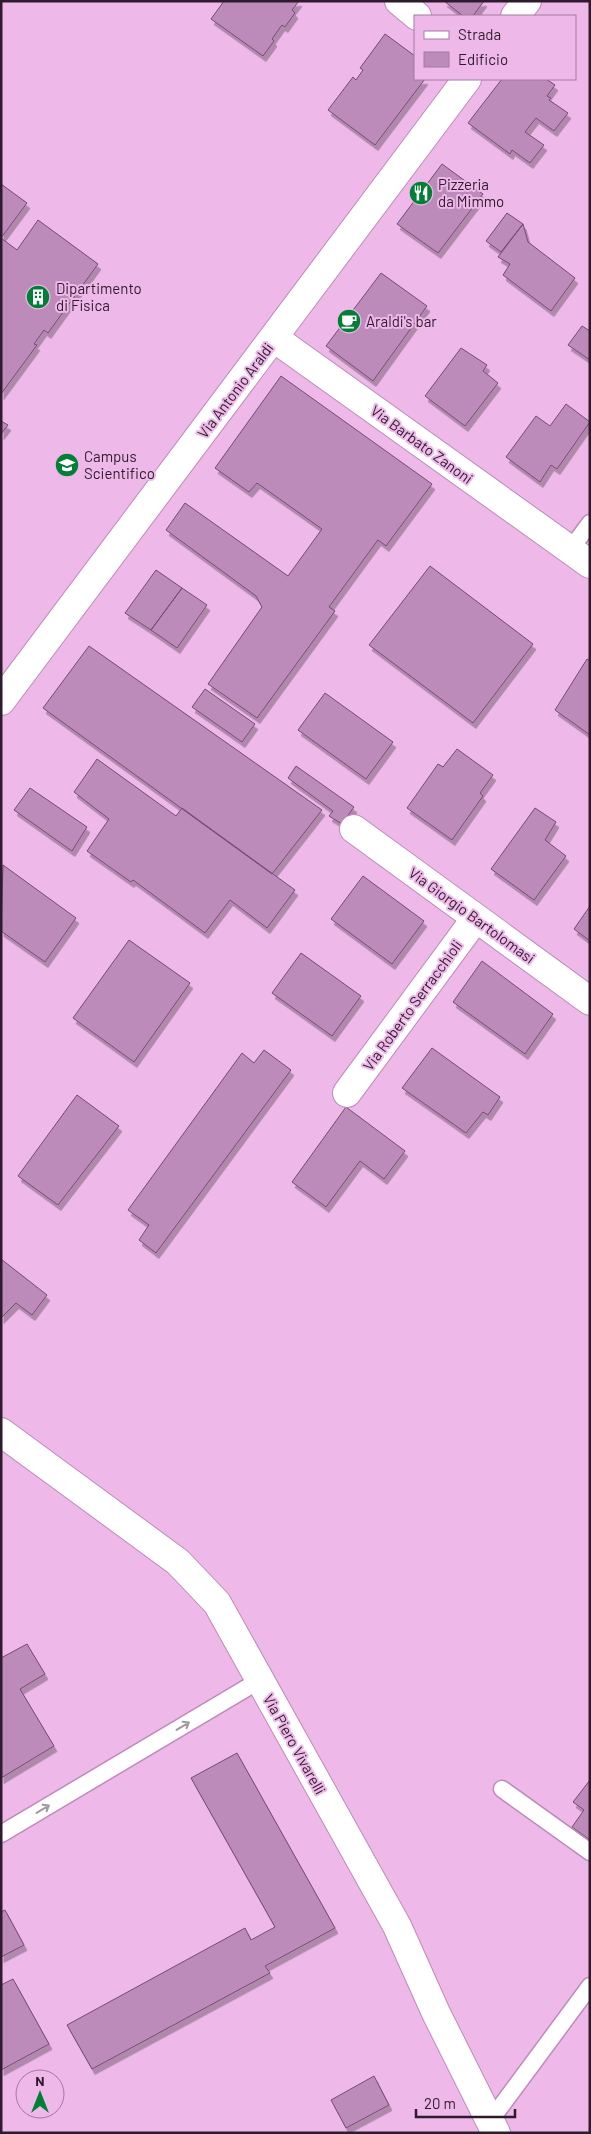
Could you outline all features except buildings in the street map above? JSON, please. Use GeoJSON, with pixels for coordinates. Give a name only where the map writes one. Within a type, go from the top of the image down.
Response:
{"type":"FeatureCollection","features":[{"type":"Feature","properties":{"kind":"street"},"geometry":{"type":"LineString","coordinates":[[399,1],[416,15]]}},
{"type":"Feature","properties":{"kind":"street"},"geometry":{"type":"LineString","coordinates":[[516,15],[527,1]]}},
{"type":"Feature","properties":{"kind":"street","name":"Via Antonio Araldi"},"geometry":{"type":"LineString","coordinates":[[1,701],[466,80]]}},
{"type":"Feature","properties":{"kind":"street","name":"Via Barbato Zanoni"},"geometry":{"type":"LineString","coordinates":[[274,338],[580,557]]}},
{"type":"Feature","properties":{"kind":"street","name":"Via Giorgio Bartolomasi"},"geometry":{"type":"LineString","coordinates":[[354,828],[590,1001]]}},
{"type":"Feature","properties":{"kind":"street","name":"Via Roberto Serracchioli"},"geometry":{"type":"LineString","coordinates":[[347,1093],[476,918]]}},
{"type":"Feature","properties":{"kind":"street","name":"Via Piero Vivarelli"},"geometry":{"type":"LineString","coordinates":[[2,1433],[178,1562],[217,1603],[397,1926],[436,2012],[493,2127]]}},
{"type":"Feature","properties":{"kind":"lane","name":"Via Barbato Zanoni"},"geometry":{"type":"LineString","coordinates":[[580,557],[590,523]]}},
{"type":"Feature","properties":{"kind":"lane"},"geometry":{"type":"LineString","coordinates":[[1,1834],[260,1680]]}},
{"type":"Feature","properties":{"kind":"lane"},"geometry":{"type":"LineString","coordinates":[[502,1789],[590,1852]]}},
{"type":"Feature","properties":{"kind":"lane"},"geometry":{"type":"LineString","coordinates":[[493,2127],[590,1986]]}},
{"type":"Feature","properties":{"kind":"place","name":"Pizzeria da Mimmo"},"geometry":{"type":"Point","coordinates":[421,193]}},
{"type":"Feature","properties":{"kind":"place","name":"Dipartimento di Fisica"},"geometry":{"type":"Point","coordinates":[38,297]}},
{"type":"Feature","properties":{"kind":"place","name":"Araldi's bar"},"geometry":{"type":"Point","coordinates":[349,321]}},
{"type":"Feature","properties":{"kind":"place","name":"Campus Scientifico"},"geometry":{"type":"Point","coordinates":[67,465]}}]}
